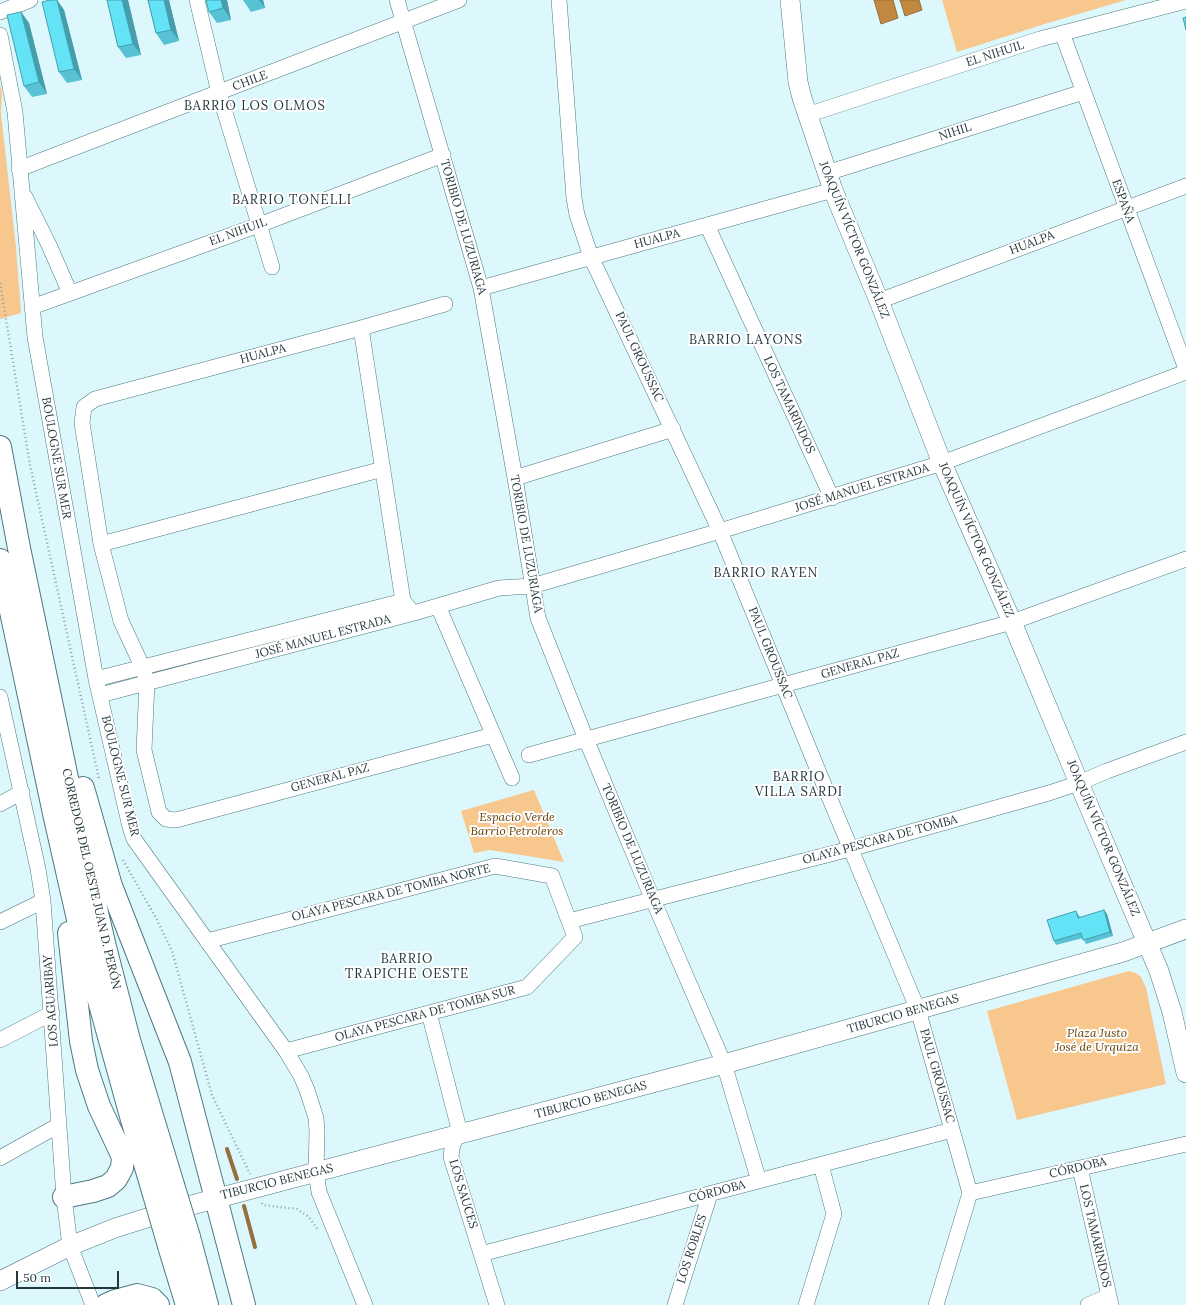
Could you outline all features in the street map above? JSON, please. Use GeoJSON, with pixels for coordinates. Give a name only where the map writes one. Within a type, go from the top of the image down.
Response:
{"type":"FeatureCollection","features":[{"type":"Feature","properties":{"kind":"highway","name":"CORREDOR DEL OESTE JUAN D. PERÓN"},"geometry":{"type":"LineString","coordinates":[[0,447],[19,548],[78,831],[105,947],[129,1040],[163,1188],[169,1246],[186,1305]]}},
{"type":"Feature","properties":{"kind":"highway","name":"CORREDOR DEL OESTE JUAN D. PERÓN"},"geometry":{"type":"LineString","coordinates":[[0,560],[55,818],[85,950],[131,1116],[163,1188],[189,1236],[207,1305]]}},
{"type":"Feature","properties":{"kind":"highway"},"geometry":{"type":"LineString","coordinates":[[54,716],[76,765],[111,886],[180,1062],[244,1305]]}},
{"type":"Feature","properties":{"kind":"highway"},"geometry":{"type":"LineString","coordinates":[[55,818],[81,1041],[99,1106],[123,1157],[122,1168],[116,1179],[108,1186],[93,1191],[64,1197]]}},
{"type":"Feature","properties":{"kind":"highway"},"geometry":{"type":"LineString","coordinates":[[106,1305],[136,1295],[152,1298],[158,1305]]}},
{"type":"Feature","properties":{"kind":"main road","name":"JOAQUÍN VÍCTOR GONZÁLEZ"},"geometry":{"type":"LineString","coordinates":[[790,0],[798,82],[807,115],[830,181],[879,301],[942,464],[1012,622],[1164,985],[1172,1012],[1186,1073]]}},
{"type":"Feature","properties":{"kind":"main road","name":"TIBURCIO BENEGAS"},"geometry":{"type":"LineString","coordinates":[[0,1281],[70,1246],[128,1224],[216,1198],[724,1064],[918,1010],[1123,952],[1186,929]]}},
{"type":"Feature","properties":{"kind":"street"},"geometry":{"type":"LineString","coordinates":[[0,12],[30,0]]}},
{"type":"Feature","properties":{"kind":"street"},"geometry":{"type":"LineString","coordinates":[[197,0],[219,93],[272,267]]}},
{"type":"Feature","properties":{"kind":"street","name":"TORIBIO DE LUZURIAGA"},"geometry":{"type":"LineString","coordinates":[[397,0],[402,22],[443,155],[481,288],[538,618],[586,739],[653,900],[724,1064],[759,1181]]}},
{"type":"Feature","properties":{"kind":"street","name":"CHILE"},"geometry":{"type":"LineString","coordinates":[[19,169],[459,0]]}},
{"type":"Feature","properties":{"kind":"street","name":"PAUL GROUSSAC"},"geometry":{"type":"LineString","coordinates":[[559,0],[574,198],[577,215],[591,257],[720,531],[850,849],[918,1010],[970,1193]]}},
{"type":"Feature","properties":{"kind":"street","name":"EL NIHUIL"},"geometry":{"type":"LineString","coordinates":[[807,115],[1062,33],[1186,1]]}},
{"type":"Feature","properties":{"kind":"street","name":"ESPAÑA"},"geometry":{"type":"LineString","coordinates":[[1062,33],[1186,370]]}},
{"type":"Feature","properties":{"kind":"street","name":"BOULOGNE SUR MER"},"geometry":{"type":"LineString","coordinates":[[0,35],[15,112],[35,337],[96,679],[130,827],[134,839],[286,1051],[307,1090],[316,1118],[316,1172],[320,1192],[365,1305]]}},
{"type":"Feature","properties":{"kind":"street","name":"NIHIL"},"geometry":{"type":"LineString","coordinates":[[830,181],[1083,92]]}},
{"type":"Feature","properties":{"kind":"street","name":"EL NIHUIL"},"geometry":{"type":"LineString","coordinates":[[32,307],[443,155]]}},
{"type":"Feature","properties":{"kind":"street","name":"HUALPA"},"geometry":{"type":"LineString","coordinates":[[481,288],[707,225],[830,181]]}},
{"type":"Feature","properties":{"kind":"street","name":"HUALPA"},"geometry":{"type":"LineString","coordinates":[[879,301],[1186,186]]}},
{"type":"Feature","properties":{"kind":"street","name":"BOULOGNE SUR MER"},"geometry":{"type":"LineString","coordinates":[[21,189],[70,293]]}},
{"type":"Feature","properties":{"kind":"street","name":"LOS TAMARINDOS"},"geometry":{"type":"LineString","coordinates":[[707,225],[832,498]]}},
{"type":"Feature","properties":{"kind":"street","name":"HUALPA"},"geometry":{"type":"LineString","coordinates":[[101,544],[82,423],[84,407],[95,399],[445,304]]}},
{"type":"Feature","properties":{"kind":"street"},"geometry":{"type":"LineString","coordinates":[[361,328],[403,601],[414,613]]}},
{"type":"Feature","properties":{"kind":"street","name":"JOSÉ MANUEL ESTRADA"},"geometry":{"type":"LineString","coordinates":[[100,695],[414,613],[499,588],[532,586],[832,498],[942,464],[1186,370]]}},
{"type":"Feature","properties":{"kind":"street"},"geometry":{"type":"LineString","coordinates":[[515,478],[673,429]]}},
{"type":"Feature","properties":{"kind":"street"},"geometry":{"type":"LineString","coordinates":[[147,682],[142,666],[121,621],[101,544],[383,469]]}},
{"type":"Feature","properties":{"kind":"street","name":"GENERAL PAZ"},"geometry":{"type":"LineString","coordinates":[[529,755],[1012,622],[1186,559]]}},
{"type":"Feature","properties":{"kind":"street","name":"JOSÉ MANUEL ESTRADA"},"geometry":{"type":"LineString","coordinates":[[96,679],[142,666],[403,601]]}},
{"type":"Feature","properties":{"kind":"street"},"geometry":{"type":"LineString","coordinates":[[438,606],[512,778]]}},
{"type":"Feature","properties":{"kind":"street","name":"GENERAL PAZ"},"geometry":{"type":"LineString","coordinates":[[147,682],[144,750],[159,812],[166,819],[176,820],[493,735]]}},
{"type":"Feature","properties":{"kind":"street","name":"LOS AGUARIBAY"},"geometry":{"type":"LineString","coordinates":[[0,697],[22,792],[43,901],[64,1197],[70,1246],[93,1305]]}},
{"type":"Feature","properties":{"kind":"street","name":"OLAYA PESCARA DE TOMBA"},"geometry":{"type":"LineString","coordinates":[[569,921],[850,849],[1041,795],[1079,783],[1186,742]]}},
{"type":"Feature","properties":{"kind":"street"},"geometry":{"type":"LineString","coordinates":[[0,804],[22,792]]}},
{"type":"Feature","properties":{"kind":"street","name":"OLAYA PESCARA DE TOMBA NORTE"},"geometry":{"type":"LineString","coordinates":[[207,941],[495,866],[552,876],[569,921]]}},
{"type":"Feature","properties":{"kind":"street"},"geometry":{"type":"LineString","coordinates":[[0,922],[43,901]]}},
{"type":"Feature","properties":{"kind":"street","name":"OLAYA PESCARA DE TOMBA SUR"},"geometry":{"type":"LineString","coordinates":[[286,1051],[527,987],[575,937],[569,921]]}},
{"type":"Feature","properties":{"kind":"street"},"geometry":{"type":"LineString","coordinates":[[0,1040],[52,1013]]}},
{"type":"Feature","properties":{"kind":"street","name":"LOS SAUCES"},"geometry":{"type":"LineString","coordinates":[[429,1013],[458,1125],[451,1157],[498,1305]]}},
{"type":"Feature","properties":{"kind":"street"},"geometry":{"type":"LineString","coordinates":[[0,1158],[59,1125]]}},
{"type":"Feature","properties":{"kind":"street","name":"CÓRDOBA"},"geometry":{"type":"LineString","coordinates":[[481,1254],[952,1130]]}},
{"type":"Feature","properties":{"kind":"street","name":"CÓRDOBA"},"geometry":{"type":"LineString","coordinates":[[970,1193],[1186,1144]]}},
{"type":"Feature","properties":{"kind":"street"},"geometry":{"type":"LineString","coordinates":[[806,1305],[834,1214],[821,1165]]}},
{"type":"Feature","properties":{"kind":"street","name":"LOS TAMARINDOS"},"geometry":{"type":"LineString","coordinates":[[1080,1168],[1110,1300]]}},
{"type":"Feature","properties":{"kind":"street"},"geometry":{"type":"LineString","coordinates":[[936,1305],[970,1193]]}},
{"type":"Feature","properties":{"kind":"street","name":"LOS ROBLES"},"geometry":{"type":"LineString","coordinates":[[675,1305],[710,1194]]}},
{"type":"Feature","properties":{"kind":"street"},"geometry":{"type":"LineString","coordinates":[[1088,1305],[1110,1300]]}},
{"type":"Feature","properties":{"kind":"green space"},"geometry":{"type":"Polygon","coordinates":[[[942,0],[1126,0],[957,52],[942,0]]]}},
{"type":"Feature","properties":{"kind":"green space"},"geometry":{"type":"Polygon","coordinates":[[[0,84],[2,93],[1,114],[16,247],[21,313],[0,319],[0,84]]]}},
{"type":"Feature","properties":{"kind":"green space","name":"Espacio Verde Barrio Petroleros"},"geometry":{"type":"Polygon","coordinates":[[[534,790],[564,862],[490,850],[474,853],[461,811],[534,790]]]}},
{"type":"Feature","properties":{"kind":"green space","name":"Plaza Justo José de Urquiza"},"geometry":{"type":"Polygon","coordinates":[[[1129,971],[1136,973],[1141,977],[1146,988],[1166,1084],[1017,1120],[987,1011],[1129,971]]]}},
{"type":"Feature","properties":{"kind":"shaded area"},"geometry":{"type":"Polygon","coordinates":[[[874,0],[893,0],[898,18],[881,24],[874,0]]]}},
{"type":"Feature","properties":{"kind":"shaded area"},"geometry":{"type":"Polygon","coordinates":[[[900,0],[919,0],[922,10],[905,16],[900,0]]]}},
{"type":"Feature","properties":{"kind":"building"},"geometry":{"type":"Polygon","coordinates":[[[57,0],[74,69],[59,72],[42,2],[57,0]]]}},
{"type":"Feature","properties":{"kind":"building"},"geometry":{"type":"Polygon","coordinates":[[[107,0],[122,0],[133,44],[118,47],[107,0]]]}},
{"type":"Feature","properties":{"kind":"building"},"geometry":{"type":"Polygon","coordinates":[[[148,0],[164,0],[171,30],[156,33],[148,0]]]}},
{"type":"Feature","properties":{"kind":"building"},"geometry":{"type":"Polygon","coordinates":[[[206,0],[221,0],[223,8],[209,12],[206,0]]]}},
{"type":"Feature","properties":{"kind":"building"},"geometry":{"type":"Polygon","coordinates":[[[21,12],[39,82],[24,86],[7,15],[21,12]]]}},
{"type":"Feature","properties":{"kind":"building"},"geometry":{"type":"Polygon","coordinates":[[[1186,17],[1186,30],[1183,18],[1186,17]]]}},
{"type":"Feature","properties":{"kind":"building"},"geometry":{"type":"Polygon","coordinates":[[[1104,910],[1110,932],[1083,940],[1081,933],[1054,941],[1047,920],[1076,911],[1078,918],[1104,910]]]}},
{"type":"Feature","properties":{"kind":"waterway"},"geometry":{"type":"LineString","coordinates":[[227,1149],[237,1179]]}},
{"type":"Feature","properties":{"kind":"waterway"},"geometry":{"type":"LineString","coordinates":[[244,1206],[255,1247]]}},
{"type":"Feature","properties":{"kind":"district","name":"BARRIO LOS OLMOS"},"geometry":{"type":"Point","coordinates":[255,106]}},
{"type":"Feature","properties":{"kind":"district","name":"BARRIO TONELLI"},"geometry":{"type":"Point","coordinates":[292,200]}},
{"type":"Feature","properties":{"kind":"district","name":"BARRIO LAYONS"},"geometry":{"type":"Point","coordinates":[746,340]}},
{"type":"Feature","properties":{"kind":"district","name":"BARRIO RAYEN"},"geometry":{"type":"Point","coordinates":[766,573]}},
{"type":"Feature","properties":{"kind":"district","name":"BARRIO VILLA SARDI"},"geometry":{"type":"Point","coordinates":[799,784]}},
{"type":"Feature","properties":{"kind":"district","name":"BARRIO TRAPICHE OESTE"},"geometry":{"type":"Point","coordinates":[407,966]}}]}
